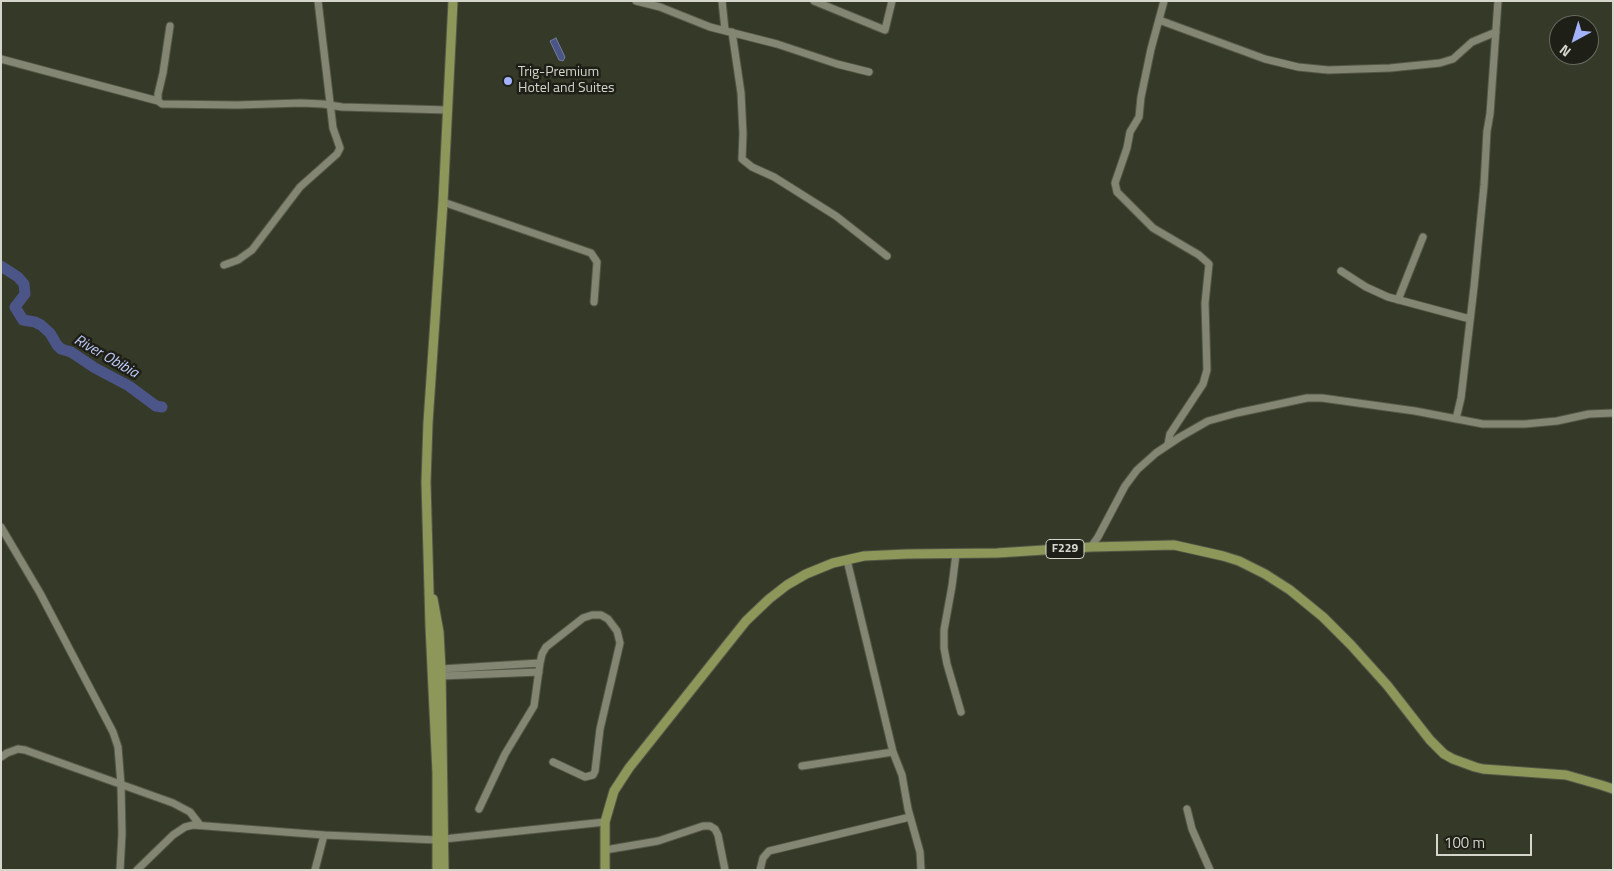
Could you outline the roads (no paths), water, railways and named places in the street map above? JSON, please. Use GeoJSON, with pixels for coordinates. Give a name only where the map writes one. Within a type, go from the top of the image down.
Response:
{"type":"FeatureCollection","features":[{"type":"Feature","properties":{"kind":"main road"},"geometry":{"type":"LineString","coordinates":[[444,870],[440,839],[426,490],[428,423],[448,110],[452,1]]}},
{"type":"Feature","properties":{"kind":"main road","name":"F229"},"geometry":{"type":"LineString","coordinates":[[605,870],[605,822],[614,791],[629,768],[746,621],[787,585],[806,574],[833,563],[872,556],[997,553],[1091,547],[1174,545],[1239,561],[1265,574],[1290,590],[1323,617],[1351,644],[1387,685],[1430,740],[1453,760],[1483,769],[1566,775],[1613,790]]}},
{"type":"Feature","properties":{"kind":"main road"},"geometry":{"type":"LineString","coordinates":[[429,584],[439,632],[441,673],[440,839],[437,870]]}},
{"type":"Feature","properties":{"kind":"street"},"geometry":{"type":"LineString","coordinates":[[224,265],[238,260],[252,250],[300,187],[337,154],[340,148],[334,128],[318,1]]}},
{"type":"Feature","properties":{"kind":"street"},"geometry":{"type":"LineString","coordinates":[[636,1],[660,7],[692,21],[869,72]]}},
{"type":"Feature","properties":{"kind":"street"},"geometry":{"type":"LineString","coordinates":[[722,1],[741,93],[742,159],[752,167],[774,177],[831,212],[887,256]]}},
{"type":"Feature","properties":{"kind":"street"},"geometry":{"type":"LineString","coordinates":[[814,1],[885,30],[892,1]]}},
{"type":"Feature","properties":{"kind":"street"},"geometry":{"type":"LineString","coordinates":[[1164,1],[1141,97],[1139,117],[1130,132],[1115,183],[1117,192],[1153,228],[1199,254],[1209,264],[1205,303],[1207,370],[1204,384],[1170,434],[1168,444]]}},
{"type":"Feature","properties":{"kind":"street"},"geometry":{"type":"LineString","coordinates":[[1456,419],[1461,398],[1484,185],[1498,1]]}},
{"type":"Feature","properties":{"kind":"street"},"geometry":{"type":"LineString","coordinates":[[1158,20],[1265,59],[1298,67],[1328,70],[1390,68],[1440,63],[1453,59],[1465,47],[1478,39],[1496,32]]}},
{"type":"Feature","properties":{"kind":"street"},"geometry":{"type":"LineString","coordinates":[[158,101],[170,26]]}},
{"type":"Feature","properties":{"kind":"street"},"geometry":{"type":"LineString","coordinates":[[1,59],[158,101],[162,104],[237,105],[301,103],[375,109],[448,110]]}},
{"type":"Feature","properties":{"kind":"street"},"geometry":{"type":"LineString","coordinates":[[443,202],[592,253],[598,262],[594,302]]}},
{"type":"Feature","properties":{"kind":"street"},"geometry":{"type":"LineString","coordinates":[[1398,300],[1423,237]]}},
{"type":"Feature","properties":{"kind":"street"},"geometry":{"type":"LineString","coordinates":[[1341,271],[1376,292],[1398,300],[1470,319]]}},
{"type":"Feature","properties":{"kind":"street"},"geometry":{"type":"LineString","coordinates":[[1091,547],[1125,486],[1137,470],[1168,444],[1208,421],[1237,413],[1307,398],[1322,398],[1415,410],[1483,424],[1525,424],[1557,421],[1589,414],[1613,413]]}},
{"type":"Feature","properties":{"kind":"street"},"geometry":{"type":"LineString","coordinates":[[1,527],[40,592],[118,747],[122,785],[120,870]]}},
{"type":"Feature","properties":{"kind":"street"},"geometry":{"type":"LineString","coordinates":[[956,554],[944,630],[944,648],[961,712]]}},
{"type":"Feature","properties":{"kind":"street"},"geometry":{"type":"LineString","coordinates":[[847,560],[893,752],[902,775],[910,817],[920,852],[921,870]]}},
{"type":"Feature","properties":{"kind":"street"},"geometry":{"type":"LineString","coordinates":[[479,809],[505,754],[534,706],[540,663],[546,647],[583,618],[601,615],[608,619],[617,630],[620,643],[600,730],[595,771],[593,774],[585,777],[553,762]]}},
{"type":"Feature","properties":{"kind":"street"},"geometry":{"type":"LineString","coordinates":[[441,673],[540,663]]}},
{"type":"Feature","properties":{"kind":"street"},"geometry":{"type":"LineString","coordinates":[[441,673],[539,672]]}},
{"type":"Feature","properties":{"kind":"street"},"geometry":{"type":"LineString","coordinates":[[1,757],[7,753],[25,750],[173,803],[190,812],[200,825]]}},
{"type":"Feature","properties":{"kind":"street"},"geometry":{"type":"LineString","coordinates":[[802,766],[893,752]]}},
{"type":"Feature","properties":{"kind":"street"},"geometry":{"type":"LineString","coordinates":[[1187,809],[1192,829],[1210,870]]}},
{"type":"Feature","properties":{"kind":"street"},"geometry":{"type":"LineString","coordinates":[[760,870],[764,858],[769,851],[910,817]]}},
{"type":"Feature","properties":{"kind":"street"},"geometry":{"type":"LineString","coordinates":[[137,870],[173,835],[185,827],[193,825],[324,836],[440,839],[605,822]]}},
{"type":"Feature","properties":{"kind":"street"},"geometry":{"type":"LineString","coordinates":[[605,850],[658,841],[703,826],[710,826],[715,829],[718,835],[725,870]]}},
{"type":"Feature","properties":{"kind":"street"},"geometry":{"type":"LineString","coordinates":[[315,870],[324,836]]}},
{"type":"Feature","properties":{"kind":"water"},"geometry":{"type":"Polygon","coordinates":[[[556,38],[565,57],[563,61],[559,60],[550,41],[556,38]]]}},
{"type":"Feature","properties":{"kind":"waterway","name":"River Obibia"},"geometry":{"type":"LineString","coordinates":[[1,266],[18,277],[24,284],[25,294],[15,307],[23,320],[41,325],[50,333],[61,349],[71,352],[95,368],[129,386],[156,406],[162,407]]}},
{"type":"Feature","properties":{"kind":"place","name":"Trig-Premium Hotel and Suites"},"geometry":{"type":"Point","coordinates":[508,81]}}]}
